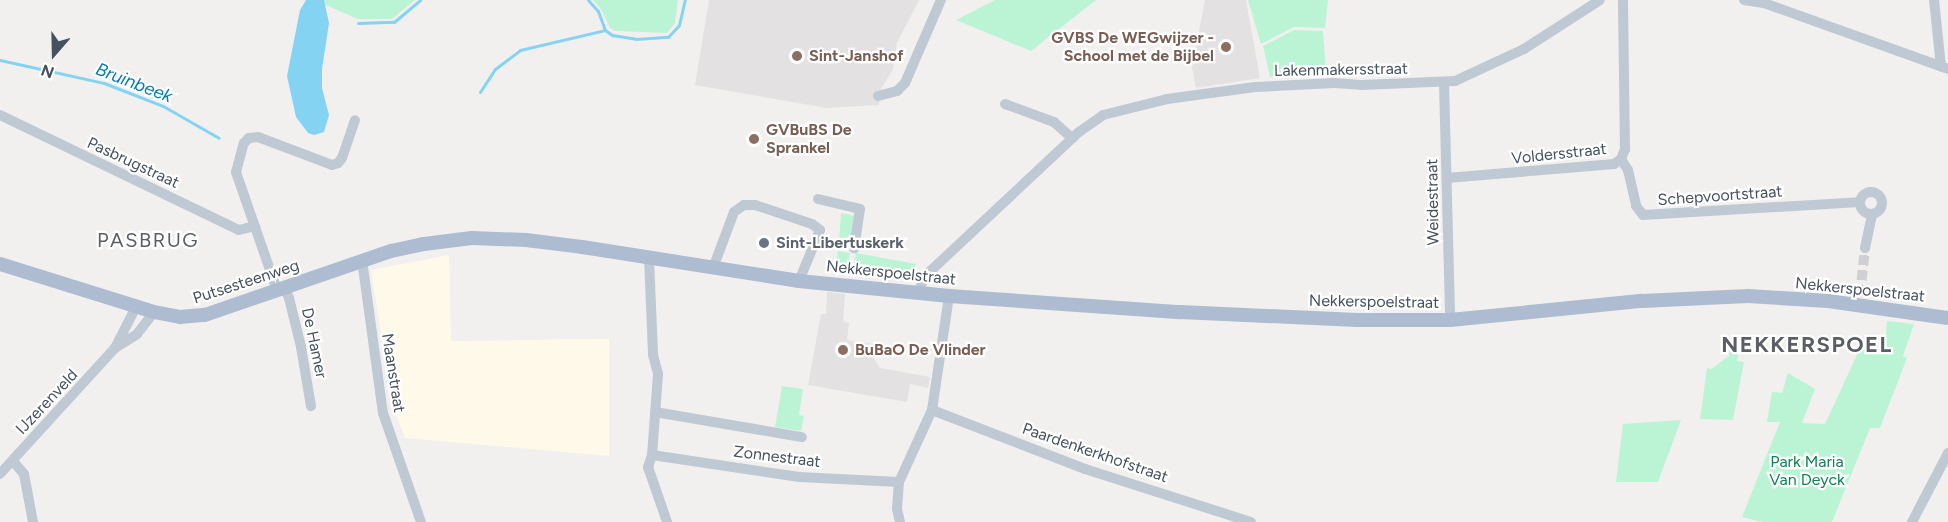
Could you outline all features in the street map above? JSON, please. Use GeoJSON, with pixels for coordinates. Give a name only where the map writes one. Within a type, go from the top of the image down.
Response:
{"type":"FeatureCollection","features":[{"type":"Feature","properties":{"kind":"main road","name":"Nekkerspoelstraat"},"geometry":{"type":"LineString","coordinates":[[362,260],[424,244],[472,238],[526,240],[799,281],[949,296],[1203,313],[1357,320],[1450,320],[1642,301],[1748,296],[1860,300],[1948,318]]}},
{"type":"Feature","properties":{"kind":"main road","name":"Putsesteenweg"},"geometry":{"type":"LineString","coordinates":[[0,264],[136,307],[180,317],[205,315],[362,260]]}},
{"type":"Feature","properties":{"kind":"street"},"geometry":{"type":"LineString","coordinates":[[878,96],[897,92],[904,82],[941,0]]}},
{"type":"Feature","properties":{"kind":"street","name":"Lakenmakersstraat"},"geometry":{"type":"LineString","coordinates":[[919,292],[924,277],[1072,138],[1103,115],[1123,107],[1255,87],[1334,82],[1361,85],[1455,81],[1524,49],[1600,0]]}},
{"type":"Feature","properties":{"kind":"street","name":"Voldersstraat"},"geometry":{"type":"LineString","coordinates":[[1447,178],[1614,164],[1621,159],[1625,149],[1623,0]]}},
{"type":"Feature","properties":{"kind":"street"},"geometry":{"type":"LineString","coordinates":[[1744,0],[1764,3],[1944,68],[1934,0]]}},
{"type":"Feature","properties":{"kind":"street","name":"Weidestraat"},"geometry":{"type":"LineString","coordinates":[[1444,83],[1450,320]]}},
{"type":"Feature","properties":{"kind":"street"},"geometry":{"type":"LineString","coordinates":[[1005,104],[1054,122],[1072,138]]}},
{"type":"Feature","properties":{"kind":"street","name":"Pasbrugstraat"},"geometry":{"type":"LineString","coordinates":[[0,115],[239,230],[255,226]]}},
{"type":"Feature","properties":{"kind":"street","name":"De Hamer"},"geometry":{"type":"LineString","coordinates":[[311,406],[298,337],[236,172],[249,138],[258,137],[319,161],[338,163],[355,120]]}},
{"type":"Feature","properties":{"kind":"street","name":"Schepvoortstraat"},"geometry":{"type":"LineString","coordinates":[[1621,159],[1628,170],[1636,206],[1643,215],[1860,202],[1866,194],[1873,193],[1879,196],[1881,209],[1872,214],[1865,248]]}},
{"type":"Feature","properties":{"kind":"street"},"geometry":{"type":"LineString","coordinates":[[818,199],[860,209],[854,249]]}},
{"type":"Feature","properties":{"kind":"street"},"geometry":{"type":"LineString","coordinates":[[1860,202],[1862,210],[1872,214]]}},
{"type":"Feature","properties":{"kind":"street","name":"Nekkerspoelstraat"},"geometry":{"type":"LineString","coordinates":[[713,268],[734,212],[744,205],[755,205],[812,224],[820,230],[799,281]]}},
{"type":"Feature","properties":{"kind":"street"},"geometry":{"type":"LineString","coordinates":[[649,258],[653,355],[658,374],[652,455],[648,467],[667,522]]}},
{"type":"Feature","properties":{"kind":"street","name":"Maanstraat"},"geometry":{"type":"LineString","coordinates":[[362,260],[382,412],[421,522]]}},
{"type":"Feature","properties":{"kind":"street"},"geometry":{"type":"LineString","coordinates":[[900,522],[897,509],[899,482],[932,410],[949,296]]}},
{"type":"Feature","properties":{"kind":"street","name":"IJzerenveld"},"geometry":{"type":"LineString","coordinates":[[0,474],[115,348],[136,307]]}},
{"type":"Feature","properties":{"kind":"street","name":"IJzerenveld"},"geometry":{"type":"LineString","coordinates":[[115,348],[137,334],[153,312]]}},
{"type":"Feature","properties":{"kind":"street","name":"Paardenkerkhofstraat"},"geometry":{"type":"LineString","coordinates":[[932,410],[1085,469],[1251,522]]}},
{"type":"Feature","properties":{"kind":"street"},"geometry":{"type":"LineString","coordinates":[[656,412],[802,437]]}},
{"type":"Feature","properties":{"kind":"street"},"geometry":{"type":"LineString","coordinates":[[1912,522],[1948,453]]}},
{"type":"Feature","properties":{"kind":"street","name":"Zonnestraat"},"geometry":{"type":"LineString","coordinates":[[652,455],[799,477],[899,482]]}},
{"type":"Feature","properties":{"kind":"street"},"geometry":{"type":"LineString","coordinates":[[13,461],[24,474],[33,522]]}},
{"type":"Feature","properties":{"kind":"shaded area","name":"Sint-Janshof"},"geometry":{"type":"Polygon","coordinates":[[[709,0],[919,0],[897,43],[893,69],[881,89],[879,105],[827,108],[695,85],[709,0]]]}},
{"type":"Feature","properties":{"kind":"shaded area","name":"GVBS De WEGwijzer - School met de Bijbel"},"geometry":{"type":"Polygon","coordinates":[[[1205,0],[1246,0],[1260,78],[1196,88],[1192,68],[1205,0]]]}},
{"type":"Feature","properties":{"kind":"shaded area"},"geometry":{"type":"Polygon","coordinates":[[[449,255],[451,341],[609,339],[609,456],[405,438],[393,407],[371,270],[449,255]]]}},
{"type":"Feature","properties":{"kind":"shaded area","name":"BuBaO De Vlinder"},"geometry":{"type":"Polygon","coordinates":[[[827,292],[845,294],[843,321],[849,323],[847,340],[874,344],[872,356],[880,368],[930,377],[928,388],[910,384],[907,402],[808,385],[821,314],[826,314],[827,292]]]}},
{"type":"Feature","properties":{"kind":"green space"},"geometry":{"type":"Polygon","coordinates":[[[314,0],[415,0],[392,19],[358,19],[314,0]]]}},
{"type":"Feature","properties":{"kind":"green space"},"geometry":{"type":"Polygon","coordinates":[[[593,0],[678,0],[675,23],[667,33],[615,31],[610,28],[601,9],[593,0]]]}},
{"type":"Feature","properties":{"kind":"green space"},"geometry":{"type":"Polygon","coordinates":[[[995,0],[1096,0],[1031,51],[956,20],[995,0]]]}},
{"type":"Feature","properties":{"kind":"green space"},"geometry":{"type":"Polygon","coordinates":[[[1248,0],[1328,0],[1325,28],[1294,27],[1261,44],[1248,0]]]}},
{"type":"Feature","properties":{"kind":"green space"},"geometry":{"type":"Polygon","coordinates":[[[1294,30],[1323,31],[1326,73],[1299,72],[1270,77],[1263,46],[1294,30]]]}},
{"type":"Feature","properties":{"kind":"green space"},"geometry":{"type":"Polygon","coordinates":[[[841,213],[855,216],[851,246],[839,243],[841,213]]]}},
{"type":"Feature","properties":{"kind":"green space"},"geometry":{"type":"Polygon","coordinates":[[[838,251],[850,253],[848,267],[836,266],[838,251]]]}},
{"type":"Feature","properties":{"kind":"green space"},"geometry":{"type":"Polygon","coordinates":[[[856,253],[916,264],[914,272],[909,274],[853,268],[856,253]]]}},
{"type":"Feature","properties":{"kind":"green space","name":"Park Maria Van Deyck"},"geometry":{"type":"Polygon","coordinates":[[[1887,321],[1914,324],[1903,356],[1907,358],[1880,428],[1870,428],[1832,522],[1762,522],[1742,517],[1780,422],[1767,422],[1772,392],[1782,393],[1788,373],[1815,389],[1802,423],[1825,424],[1861,346],[1880,348],[1886,334],[1887,321]]]}},
{"type":"Feature","properties":{"kind":"green space"},"geometry":{"type":"Polygon","coordinates":[[[1729,340],[1738,341],[1740,344],[1737,361],[1744,362],[1733,420],[1700,419],[1707,368],[1711,369],[1729,356],[1729,340]]]}},
{"type":"Feature","properties":{"kind":"green space"},"geometry":{"type":"Polygon","coordinates":[[[782,386],[803,389],[799,415],[804,416],[801,431],[775,427],[782,386]]]}},
{"type":"Feature","properties":{"kind":"green space"},"geometry":{"type":"Polygon","coordinates":[[[1681,420],[1658,482],[1616,482],[1623,424],[1681,420]]]}},
{"type":"Feature","properties":{"kind":"water"},"geometry":{"type":"Polygon","coordinates":[[[306,0],[324,0],[329,23],[322,69],[322,88],[329,115],[324,132],[314,135],[308,133],[296,117],[287,76],[300,10],[306,0]]]}},
{"type":"Feature","properties":{"kind":"waterway"},"geometry":{"type":"LineString","coordinates":[[358,23],[394,22],[420,0]]}},
{"type":"Feature","properties":{"kind":"waterway"},"geometry":{"type":"LineString","coordinates":[[588,0],[598,11],[605,30],[612,35],[636,39],[668,37],[679,25],[685,0]]}},
{"type":"Feature","properties":{"kind":"waterway"},"geometry":{"type":"LineString","coordinates":[[480,92],[495,69],[520,50],[605,30]]}},
{"type":"Feature","properties":{"kind":"waterway","name":"Bruinbeek"},"geometry":{"type":"LineString","coordinates":[[0,60],[104,83],[163,106],[219,138]]}},
{"type":"Feature","properties":{"kind":"tunnel"},"geometry":{"type":"LineString","coordinates":[[1860,295],[1865,248]]}},
{"type":"Feature","properties":{"kind":"place","name":"GVBS De WEGwijzer - School met de Bijbel"},"geometry":{"type":"Point","coordinates":[1226,47]}},
{"type":"Feature","properties":{"kind":"place","name":"Sint-Janshof"},"geometry":{"type":"Point","coordinates":[797,56]}},
{"type":"Feature","properties":{"kind":"place","name":"GVBuBS De Sprankel"},"geometry":{"type":"Point","coordinates":[754,139]}},
{"type":"Feature","properties":{"kind":"place","name":"Sint-Libertuskerk"},"geometry":{"type":"Point","coordinates":[764,243]}},
{"type":"Feature","properties":{"kind":"place","name":"BuBaO De Vlinder"},"geometry":{"type":"Point","coordinates":[843,350]}},
{"type":"Feature","properties":{"kind":"district","name":"PASBRUG"},"geometry":{"type":"Point","coordinates":[148,240]}},
{"type":"Feature","properties":{"kind":"district","name":"NEKKERSPOEL"},"geometry":{"type":"Point","coordinates":[1807,345]}}]}
